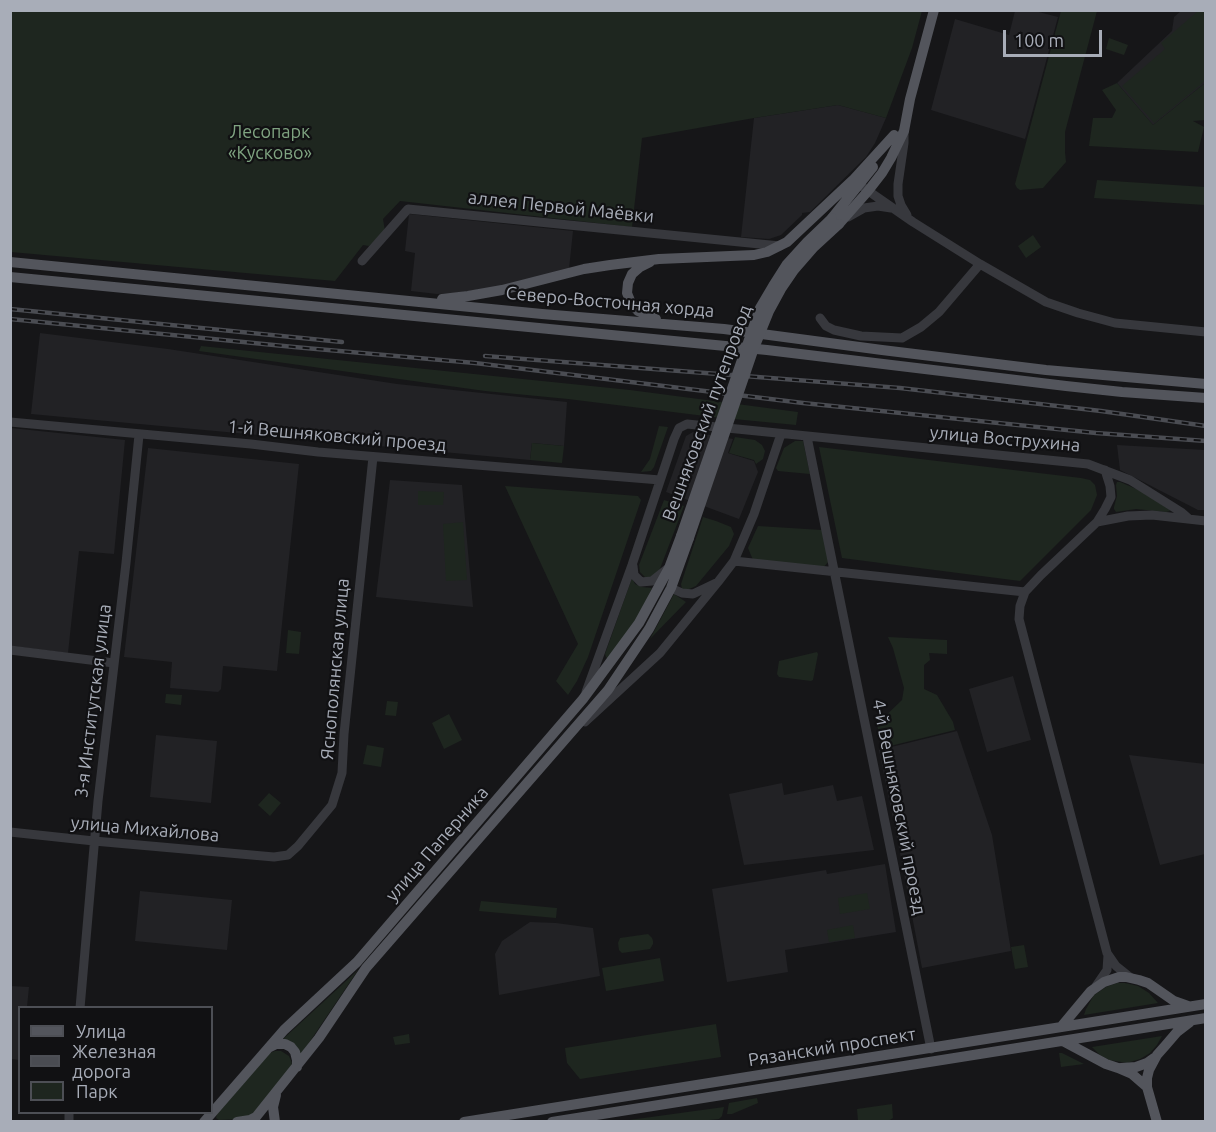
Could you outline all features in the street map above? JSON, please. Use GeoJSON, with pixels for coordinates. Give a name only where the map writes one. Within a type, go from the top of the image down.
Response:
{"type":"FeatureCollection","features":[{"type":"Feature","properties":{"kind":"main road"},"geometry":{"type":"LineString","coordinates":[[412,301],[502,290],[584,269],[632,261],[754,255],[780,246],[860,186],[891,158],[934,10]]}},
{"type":"Feature","properties":{"kind":"main road"},"geometry":{"type":"LineString","coordinates":[[860,186],[899,133]]}},
{"type":"Feature","properties":{"kind":"main road","name":"Вешняковский путепровод"},"geometry":{"type":"LineString","coordinates":[[685,537],[760,308],[788,264],[807,242],[835,221],[860,186]]}},
{"type":"Feature","properties":{"kind":"main road"},"geometry":{"type":"LineString","coordinates":[[659,259],[640,267],[632,274],[627,293],[631,303],[638,311],[671,324]]}},
{"type":"Feature","properties":{"kind":"main road","name":"Северо-Восточная хорда"},"geometry":{"type":"LineString","coordinates":[[10,262],[542,314],[755,332],[1046,370],[1206,384]]}},
{"type":"Feature","properties":{"kind":"main road","name":"Северо-Восточная хорда"},"geometry":{"type":"LineString","coordinates":[[10,277],[755,349],[1066,386],[1206,398]]}},
{"type":"Feature","properties":{"kind":"main road","name":"улица Паперника"},"geometry":{"type":"LineString","coordinates":[[204,1122],[215,1116],[284,1030],[357,962],[583,699],[639,623],[685,537]]}},
{"type":"Feature","properties":{"kind":"main road","name":"улица Паперника"},"geometry":{"type":"LineString","coordinates":[[254,1119],[319,1038],[366,968],[608,690],[649,629],[671,588],[685,537]]}},
{"type":"Feature","properties":{"kind":"main road"},"geometry":{"type":"LineString","coordinates":[[1061,1027],[1089,994],[1104,982],[1119,977],[1148,983],[1174,1001],[1192,1007]]}},
{"type":"Feature","properties":{"kind":"main road"},"geometry":{"type":"LineString","coordinates":[[1154,988],[1164,999],[1169,1010],[1171,1023],[1165,1046]]}},
{"type":"Feature","properties":{"kind":"main road"},"geometry":{"type":"LineString","coordinates":[[1089,994],[1080,1012],[1079,1024],[1086,1047],[1097,1059]]}},
{"type":"Feature","properties":{"kind":"main road","name":"Рязанский проспект"},"geometry":{"type":"LineString","coordinates":[[464,1122],[1206,1004]]}},
{"type":"Feature","properties":{"kind":"main road","name":"Рязанский проспект"},"geometry":{"type":"LineString","coordinates":[[552,1122],[1206,1018]]}},
{"type":"Feature","properties":{"kind":"main road"},"geometry":{"type":"LineString","coordinates":[[1157,1122],[1147,1087],[1149,1070],[1157,1055],[1177,1032],[1192,1020]]}},
{"type":"Feature","properties":{"kind":"main road"},"geometry":{"type":"LineString","coordinates":[[1063,1041],[1106,1064],[1132,1074],[1147,1087]]}},
{"type":"Feature","properties":{"kind":"main road"},"geometry":{"type":"LineString","coordinates":[[268,1048],[276,1044],[291,1047],[295,1052],[297,1067]]}},
{"type":"Feature","properties":{"kind":"main road"},"geometry":{"type":"LineString","coordinates":[[1118,1068],[1142,1065],[1157,1055]]}},
{"type":"Feature","properties":{"kind":"main road"},"geometry":{"type":"LineString","coordinates":[[275,1122],[273,1107],[279,1088]]}},
{"type":"Feature","properties":{"kind":"main road"},"geometry":{"type":"LineString","coordinates":[[237,1122],[254,1119]]}},
{"type":"Feature","properties":{"kind":"street"},"geometry":{"type":"LineString","coordinates":[[899,133],[904,143],[898,196],[901,205],[913,222]]}},
{"type":"Feature","properties":{"kind":"street"},"geometry":{"type":"LineString","coordinates":[[860,186],[980,264],[1034,296],[1063,309],[1115,323],[1206,332]]}},
{"type":"Feature","properties":{"kind":"street"},"geometry":{"type":"LineString","coordinates":[[835,221],[864,208],[878,206],[894,209]]}},
{"type":"Feature","properties":{"kind":"street","name":"аллея Первой Маёвки"},"geometry":{"type":"LineString","coordinates":[[362,261],[408,208],[780,246]]}},
{"type":"Feature","properties":{"kind":"street"},"geometry":{"type":"LineString","coordinates":[[820,318],[826,326],[834,330],[861,336],[902,338],[921,327],[939,312],[980,264]]}},
{"type":"Feature","properties":{"kind":"street","name":"1-й Вешняковский проезд"},"geometry":{"type":"LineString","coordinates":[[10,422],[373,457],[660,480]]}},
{"type":"Feature","properties":{"kind":"street","name":"улица Вострухина"},"geometry":{"type":"LineString","coordinates":[[583,699],[632,565],[674,439],[679,428],[687,424],[1088,464],[1130,480],[1189,519]]}},
{"type":"Feature","properties":{"kind":"street"},"geometry":{"type":"LineString","coordinates":[[563,742],[660,653],[734,561],[754,514],[781,434]]}},
{"type":"Feature","properties":{"kind":"street","name":"3-я Институтская улица"},"geometry":{"type":"LineString","coordinates":[[80,1006],[94,841],[139,435]]}},
{"type":"Feature","properties":{"kind":"street","name":"4-й Вешняковский проезд"},"geometry":{"type":"LineString","coordinates":[[807,437],[931,1049]]}},
{"type":"Feature","properties":{"kind":"street","name":"Яснополянская улица"},"geometry":{"type":"LineString","coordinates":[[277,857],[288,855],[293,851],[332,805],[342,773],[344,734],[373,457]]}},
{"type":"Feature","properties":{"kind":"street"},"geometry":{"type":"LineString","coordinates":[[1089,994],[1107,970],[1107,953],[1019,619],[1020,606],[1025,592],[1097,522],[1105,509],[1111,497],[1105,470]]}},
{"type":"Feature","properties":{"kind":"street"},"geometry":{"type":"LineString","coordinates":[[1097,522],[1128,516],[1152,515],[1206,520]]}},
{"type":"Feature","properties":{"kind":"street"},"geometry":{"type":"LineString","coordinates":[[734,561],[1025,592]]}},
{"type":"Feature","properties":{"kind":"street"},"geometry":{"type":"LineString","coordinates":[[632,565],[634,575],[641,582],[652,581],[669,568]]}},
{"type":"Feature","properties":{"kind":"street"},"geometry":{"type":"LineString","coordinates":[[671,588],[682,593],[693,594],[718,582]]}},
{"type":"Feature","properties":{"kind":"street"},"geometry":{"type":"LineString","coordinates":[[10,650],[114,663]]}},
{"type":"Feature","properties":{"kind":"street","name":"улица Михайлова"},"geometry":{"type":"LineString","coordinates":[[10,832],[277,857]]}},
{"type":"Feature","properties":{"kind":"street"},"geometry":{"type":"LineString","coordinates":[[1107,953],[1116,966],[1131,978]]}},
{"type":"Feature","properties":{"kind":"shaded area"},"geometry":{"type":"Polygon","coordinates":[[[1015,11],[1035,11],[1058,17],[1025,139],[931,110],[955,19],[1009,35],[1015,11]]]}},
{"type":"Feature","properties":{"kind":"shaded area"},"geometry":{"type":"Polygon","coordinates":[[[1181,11],[1205,11],[1205,83],[1153,125],[1117,83],[1172,31],[1174,17],[1181,11]]]}},
{"type":"Feature","properties":{"kind":"shaded area"},"geometry":{"type":"Polygon","coordinates":[[[838,105],[886,118],[866,157],[810,212],[802,213],[781,235],[769,239],[741,237],[754,118],[838,105]]]}},
{"type":"Feature","properties":{"kind":"shaded area"},"geometry":{"type":"Polygon","coordinates":[[[409,214],[573,231],[569,269],[503,286],[456,293],[437,294],[411,291],[415,253],[405,251],[409,214]]]}},
{"type":"Feature","properties":{"kind":"shaded area"},"geometry":{"type":"Polygon","coordinates":[[[40,333],[168,349],[397,384],[567,402],[564,446],[532,443],[530,460],[31,414],[40,333]]]}},
{"type":"Feature","properties":{"kind":"shaded area"},"geometry":{"type":"Polygon","coordinates":[[[11,428],[125,440],[114,554],[79,551],[68,653],[11,646],[11,428]]]}},
{"type":"Feature","properties":{"kind":"shaded area"},"geometry":{"type":"Polygon","coordinates":[[[693,432],[733,439],[728,453],[754,461],[758,472],[739,519],[666,492],[686,436],[693,432]]]}},
{"type":"Feature","properties":{"kind":"shaded area"},"geometry":{"type":"Polygon","coordinates":[[[1117,445],[1205,450],[1205,510],[1198,510],[1120,470],[1117,445]]]}},
{"type":"Feature","properties":{"kind":"shaded area"},"geometry":{"type":"Polygon","coordinates":[[[148,448],[299,464],[277,671],[223,666],[221,689],[218,692],[170,688],[172,662],[124,657],[148,448]]]}},
{"type":"Feature","properties":{"kind":"shaded area"},"geometry":{"type":"Polygon","coordinates":[[[390,480],[462,485],[473,607],[376,597],[390,480]]]}},
{"type":"Feature","properties":{"kind":"shaded area"},"geometry":{"type":"Polygon","coordinates":[[[1013,676],[1031,740],[987,752],[969,689],[1013,676]]]}},
{"type":"Feature","properties":{"kind":"shaded area"},"geometry":{"type":"Polygon","coordinates":[[[957,731],[992,835],[1011,951],[922,968],[879,750],[957,731]]]}},
{"type":"Feature","properties":{"kind":"shaded area"},"geometry":{"type":"Polygon","coordinates":[[[156,735],[217,741],[211,803],[150,797],[156,735]]]}},
{"type":"Feature","properties":{"kind":"shaded area"},"geometry":{"type":"Polygon","coordinates":[[[1129,755],[1205,764],[1205,854],[1160,865],[1129,755]]]}},
{"type":"Feature","properties":{"kind":"shaded area"},"geometry":{"type":"Polygon","coordinates":[[[782,783],[784,795],[833,785],[837,801],[862,796],[874,850],[744,865],[729,794],[782,783]]]}},
{"type":"Feature","properties":{"kind":"shaded area"},"geometry":{"type":"Polygon","coordinates":[[[885,864],[896,932],[785,950],[788,972],[727,982],[712,889],[826,870],[827,874],[885,864]]]}},
{"type":"Feature","properties":{"kind":"shaded area"},"geometry":{"type":"Polygon","coordinates":[[[140,891],[232,900],[227,950],[135,941],[140,891]]]}},
{"type":"Feature","properties":{"kind":"shaded area"},"geometry":{"type":"Polygon","coordinates":[[[530,922],[593,928],[600,976],[499,995],[495,954],[502,941],[530,922]]]}},
{"type":"Feature","properties":{"kind":"shaded area"},"geometry":{"type":"Polygon","coordinates":[[[10,986],[29,987],[27,1006],[18,1006],[18,1060],[11,1059],[10,986]]]}},
{"type":"Feature","properties":{"kind":"green space","name":"Лесопарк «Кусково»"},"geometry":{"type":"Polygon","coordinates":[[[11,11],[922,11],[912,48],[886,118],[838,105],[642,138],[632,227],[400,201],[383,219],[385,231],[369,246],[363,245],[335,281],[11,252],[11,11]]]}},
{"type":"Feature","properties":{"kind":"green space"},"geometry":{"type":"Polygon","coordinates":[[[1061,11],[1097,11],[1065,132],[1066,162],[1043,188],[1020,190],[1015,184],[1061,11]]]}},
{"type":"Feature","properties":{"kind":"green space"},"geometry":{"type":"Polygon","coordinates":[[[1198,11],[1205,11],[1205,81],[1154,123],[1122,86],[1165,49],[1161,43],[1198,11]]]}},
{"type":"Feature","properties":{"kind":"green space"},"geometry":{"type":"Polygon","coordinates":[[[1109,38],[1128,45],[1124,55],[1106,49],[1109,38]]]}},
{"type":"Feature","properties":{"kind":"green space"},"geometry":{"type":"Polygon","coordinates":[[[1117,83],[1153,125],[1205,83],[1205,120],[1193,121],[1204,127],[1198,152],[1089,146],[1093,118],[1112,118],[1116,110],[1102,90],[1117,83]]]}},
{"type":"Feature","properties":{"kind":"green space"},"geometry":{"type":"Polygon","coordinates":[[[1097,180],[1205,187],[1205,205],[1094,198],[1097,180]]]}},
{"type":"Feature","properties":{"kind":"green space"},"geometry":{"type":"Polygon","coordinates":[[[1033,235],[1041,247],[1026,258],[1018,246],[1033,235]]]}},
{"type":"Feature","properties":{"kind":"green space"},"geometry":{"type":"Polygon","coordinates":[[[201,346],[630,390],[798,412],[796,425],[713,417],[485,391],[199,351],[201,346]]]}},
{"type":"Feature","properties":{"kind":"green space"},"geometry":{"type":"Polygon","coordinates":[[[659,426],[668,427],[654,467],[651,471],[641,472],[650,459],[659,426]]]}},
{"type":"Feature","properties":{"kind":"green space"},"geometry":{"type":"Polygon","coordinates":[[[735,437],[755,440],[762,445],[765,451],[763,459],[756,464],[754,460],[729,453],[735,437]]]}},
{"type":"Feature","properties":{"kind":"green space"},"geometry":{"type":"Polygon","coordinates":[[[795,441],[803,441],[810,474],[778,471],[776,468],[784,448],[795,441]]]}},
{"type":"Feature","properties":{"kind":"green space"},"geometry":{"type":"Polygon","coordinates":[[[532,443],[564,446],[562,463],[530,460],[532,443]]]}},
{"type":"Feature","properties":{"kind":"green space"},"geometry":{"type":"Polygon","coordinates":[[[819,447],[1081,478],[1090,480],[1095,485],[1097,495],[1091,510],[1020,581],[842,558],[819,447]]]}},
{"type":"Feature","properties":{"kind":"green space"},"geometry":{"type":"Polygon","coordinates":[[[1117,482],[1141,491],[1170,511],[1136,509],[1116,512],[1114,507],[1117,482]]]}},
{"type":"Feature","properties":{"kind":"green space"},"geometry":{"type":"Polygon","coordinates":[[[505,486],[638,496],[641,500],[588,657],[568,695],[556,681],[578,644],[505,486]]]}},
{"type":"Feature","properties":{"kind":"green space"},"geometry":{"type":"Polygon","coordinates":[[[418,491],[444,492],[443,505],[418,505],[418,491]]]}},
{"type":"Feature","properties":{"kind":"green space"},"geometry":{"type":"Polygon","coordinates":[[[664,500],[684,506],[658,574],[652,578],[645,577],[640,572],[639,565],[664,500]]]}},
{"type":"Feature","properties":{"kind":"green space"},"geometry":{"type":"Polygon","coordinates":[[[703,517],[731,527],[734,534],[729,546],[696,586],[682,589],[681,584],[703,517]]]}},
{"type":"Feature","properties":{"kind":"green space"},"geometry":{"type":"Polygon","coordinates":[[[463,522],[467,580],[446,581],[443,524],[463,522]]]}},
{"type":"Feature","properties":{"kind":"green space"},"geometry":{"type":"Polygon","coordinates":[[[758,526],[822,530],[829,561],[822,569],[753,560],[748,548],[758,526]]]}},
{"type":"Feature","properties":{"kind":"green space"},"geometry":{"type":"Polygon","coordinates":[[[632,578],[635,584],[652,588],[635,623],[608,659],[605,654],[632,578]]]}},
{"type":"Feature","properties":{"kind":"green space"},"geometry":{"type":"Polygon","coordinates":[[[674,594],[686,602],[650,639],[674,594]]]}},
{"type":"Feature","properties":{"kind":"green space"},"geometry":{"type":"Polygon","coordinates":[[[288,630],[301,632],[299,654],[286,653],[288,630]]]}},
{"type":"Feature","properties":{"kind":"green space"},"geometry":{"type":"Polygon","coordinates":[[[888,637],[947,640],[947,654],[929,653],[930,660],[924,665],[924,689],[937,695],[953,722],[955,730],[882,748],[877,724],[902,700],[904,688],[888,637]]]}},
{"type":"Feature","properties":{"kind":"green space"},"geometry":{"type":"Polygon","coordinates":[[[817,652],[813,680],[779,677],[777,674],[779,661],[817,652]]]}},
{"type":"Feature","properties":{"kind":"green space"},"geometry":{"type":"Polygon","coordinates":[[[166,694],[182,695],[181,705],[165,703],[166,694]]]}},
{"type":"Feature","properties":{"kind":"green space"},"geometry":{"type":"Polygon","coordinates":[[[387,701],[398,702],[396,716],[385,715],[387,701]]]}},
{"type":"Feature","properties":{"kind":"green space"},"geometry":{"type":"Polygon","coordinates":[[[449,714],[462,740],[444,749],[432,723],[449,714]]]}},
{"type":"Feature","properties":{"kind":"green space"},"geometry":{"type":"Polygon","coordinates":[[[367,745],[384,748],[381,767],[363,764],[367,745]]]}},
{"type":"Feature","properties":{"kind":"green space"},"geometry":{"type":"Polygon","coordinates":[[[269,793],[281,803],[270,816],[258,805],[269,793]]]}},
{"type":"Feature","properties":{"kind":"green space"},"geometry":{"type":"Polygon","coordinates":[[[867,893],[870,909],[840,914],[838,898],[867,893]]]}},
{"type":"Feature","properties":{"kind":"green space"},"geometry":{"type":"Polygon","coordinates":[[[481,901],[557,908],[556,918],[479,911],[481,901]]]}},
{"type":"Feature","properties":{"kind":"green space"},"geometry":{"type":"Polygon","coordinates":[[[853,925],[855,938],[829,942],[827,930],[853,925]]]}},
{"type":"Feature","properties":{"kind":"green space"},"geometry":{"type":"Polygon","coordinates":[[[648,934],[653,941],[650,949],[622,953],[619,950],[620,938],[648,934]]]}},
{"type":"Feature","properties":{"kind":"green space"},"geometry":{"type":"Polygon","coordinates":[[[1024,945],[1028,967],[1015,969],[1011,947],[1024,945]]]}},
{"type":"Feature","properties":{"kind":"green space"},"geometry":{"type":"Polygon","coordinates":[[[660,958],[664,981],[606,991],[602,968],[660,958]]]}},
{"type":"Feature","properties":{"kind":"green space"},"geometry":{"type":"Polygon","coordinates":[[[358,970],[300,1056],[282,1040],[358,970]]]}},
{"type":"Feature","properties":{"kind":"green space"},"geometry":{"type":"Polygon","coordinates":[[[1117,983],[1138,986],[1158,1003],[1084,1015],[1094,995],[1117,983]]]}},
{"type":"Feature","properties":{"kind":"green space"},"geometry":{"type":"Polygon","coordinates":[[[716,1024],[721,1057],[580,1079],[567,1063],[565,1048],[716,1024]]]}},
{"type":"Feature","properties":{"kind":"green space"},"geometry":{"type":"Polygon","coordinates":[[[409,1034],[410,1043],[395,1045],[393,1037],[409,1034]]]}},
{"type":"Feature","properties":{"kind":"green space"},"geometry":{"type":"Polygon","coordinates":[[[1162,1036],[1150,1053],[1127,1063],[1109,1060],[1092,1047],[1162,1036]]]}},
{"type":"Feature","properties":{"kind":"green space"},"geometry":{"type":"Polygon","coordinates":[[[281,1051],[289,1056],[292,1063],[290,1069],[252,1116],[240,1119],[219,1120],[216,1118],[270,1053],[281,1051]]]}},
{"type":"Feature","properties":{"kind":"green space"},"geometry":{"type":"Polygon","coordinates":[[[1059,1053],[1062,1053],[1084,1064],[1061,1067],[1059,1053]]]}},
{"type":"Feature","properties":{"kind":"green space"},"geometry":{"type":"Polygon","coordinates":[[[757,1098],[758,1103],[727,1114],[729,1103],[757,1098]]]}},
{"type":"Feature","properties":{"kind":"green space"},"geometry":{"type":"Polygon","coordinates":[[[892,1104],[893,1118],[888,1121],[858,1121],[857,1109],[892,1104]]]}},
{"type":"Feature","properties":{"kind":"green space"},"geometry":{"type":"Polygon","coordinates":[[[724,1107],[719,1119],[622,1121],[724,1107]]]}},
{"type":"Feature","properties":{"kind":"railway"},"geometry":{"type":"LineString","coordinates":[[10,309],[342,342]]}},
{"type":"Feature","properties":{"kind":"railway"},"geometry":{"type":"LineString","coordinates":[[10,319],[475,363],[803,403],[1096,433],[1206,441]]}},
{"type":"Feature","properties":{"kind":"railway"},"geometry":{"type":"LineString","coordinates":[[485,356],[900,388],[1101,411],[1206,426]]}}]}
